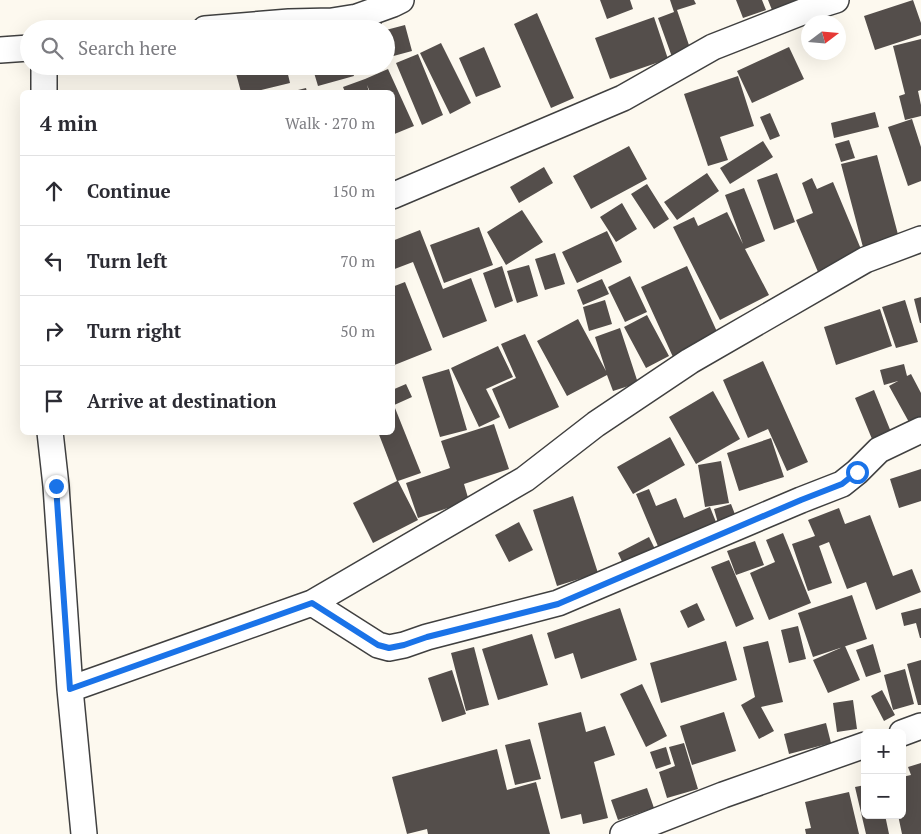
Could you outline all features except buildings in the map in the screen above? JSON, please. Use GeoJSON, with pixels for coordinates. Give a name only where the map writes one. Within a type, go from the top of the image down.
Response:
{"type":"FeatureCollection","features":[{"type":"Feature","properties":{"kind":"street"},"geometry":{"type":"LineString","coordinates":[[338,20],[356,17],[401,0]]}},
{"type":"Feature","properties":{"kind":"street"},"geometry":{"type":"LineString","coordinates":[[395,195],[623,98],[713,47],[836,0]]}},
{"type":"Feature","properties":{"kind":"street"},"geometry":{"type":"LineString","coordinates":[[0,50],[20,49]]}},
{"type":"Feature","properties":{"kind":"street"},"geometry":{"type":"LineString","coordinates":[[44,75],[44,90]]}},
{"type":"Feature","properties":{"kind":"street"},"geometry":{"type":"LineString","coordinates":[[70,689],[312,603],[525,479],[596,424],[690,361],[865,260],[921,239]]}},
{"type":"Feature","properties":{"kind":"street"},"geometry":{"type":"LineString","coordinates":[[312,603],[378,645],[389,648],[558,604],[842,484],[879,450],[921,430]]}},
{"type":"Feature","properties":{"kind":"street"},"geometry":{"type":"LineString","coordinates":[[50,435],[56,486],[70,689],[84,834]]}},
{"type":"Feature","properties":{"kind":"street"},"geometry":{"type":"LineString","coordinates":[[906,732],[921,726]]}},
{"type":"Feature","properties":{"kind":"street"},"geometry":{"type":"LineString","coordinates":[[623,834],[722,795],[861,746]]}},
{"type":"Feature","properties":{"kind":"route"},"geometry":{"type":"LineString","coordinates":[[56,486],[70,689],[312,603],[378,645],[389,648],[558,604],[842,484],[857,472]]}}]}
